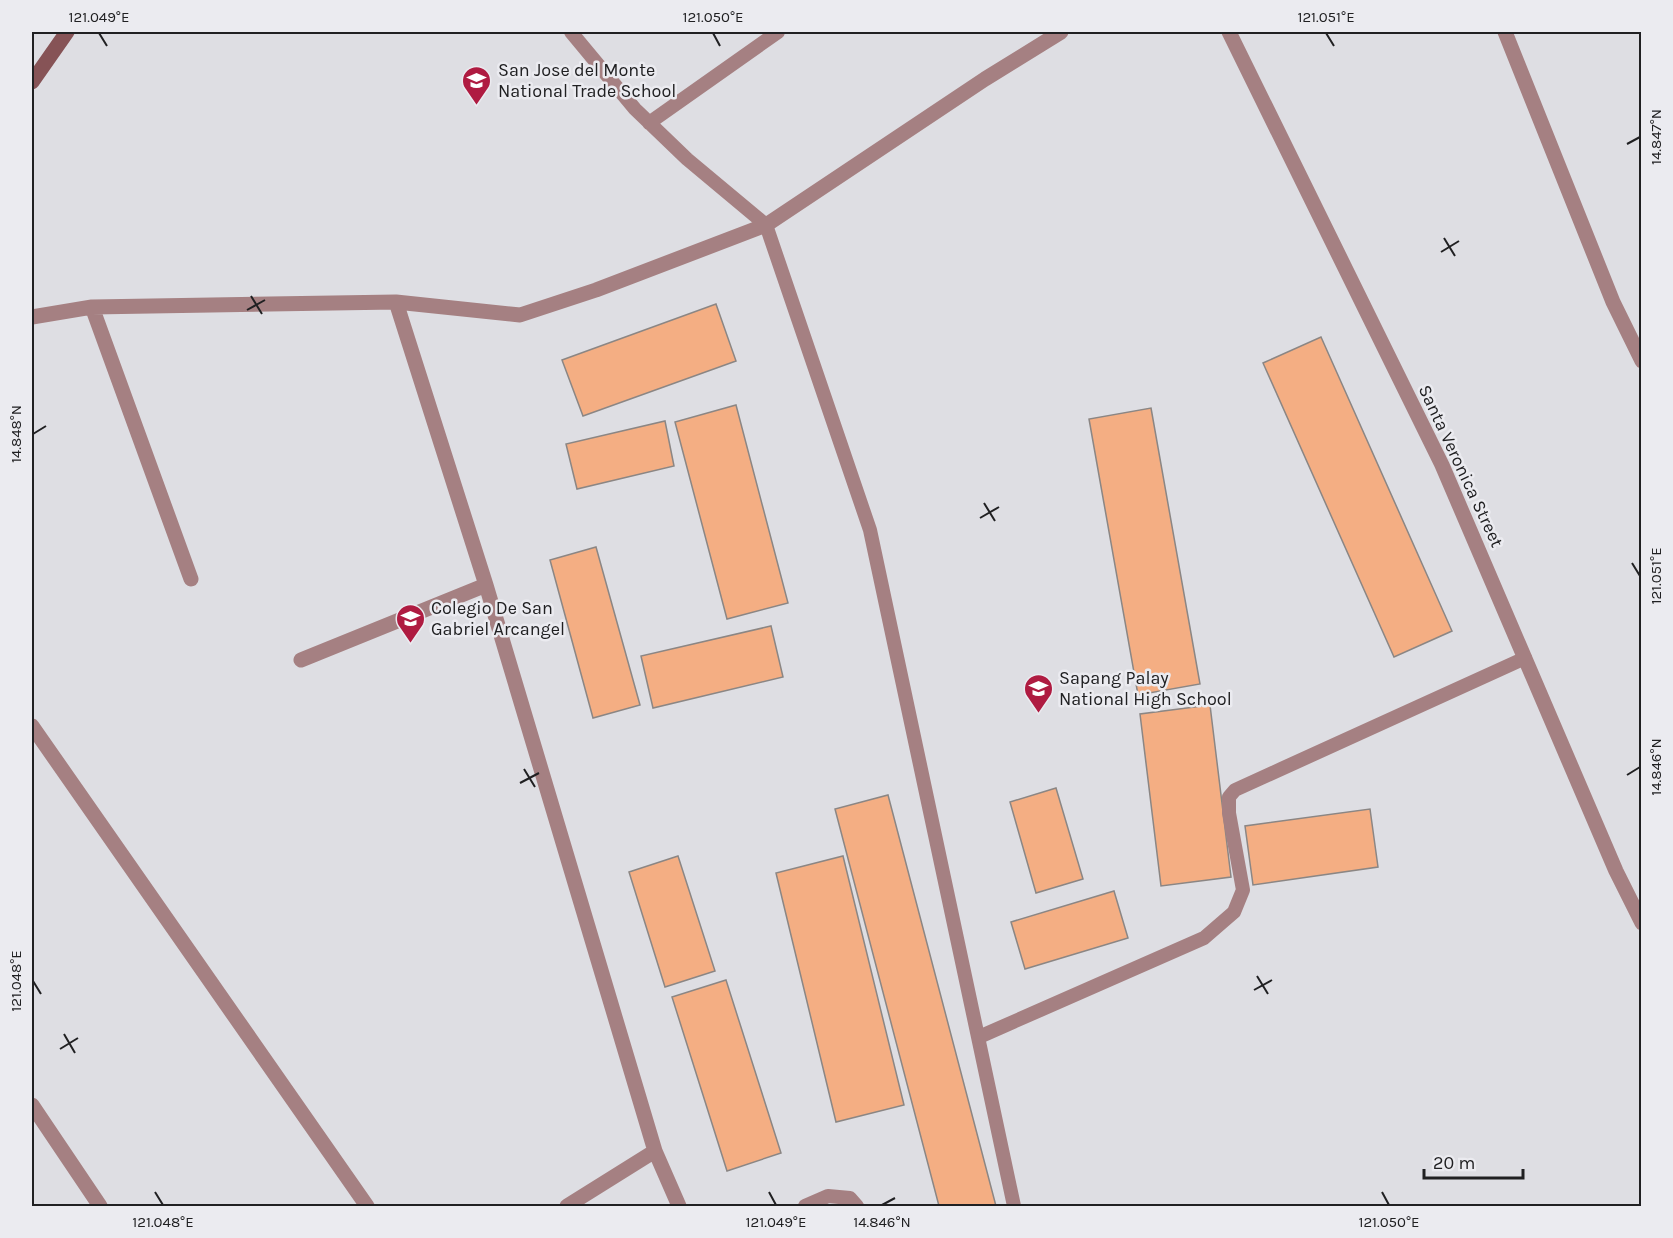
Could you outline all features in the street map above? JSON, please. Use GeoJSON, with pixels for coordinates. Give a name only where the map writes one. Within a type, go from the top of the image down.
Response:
{"type":"FeatureCollection","features":[{"type":"Feature","properties":{"kind":"main road"},"geometry":{"type":"LineString","coordinates":[[32,82],[67,32]]}},
{"type":"Feature","properties":{"kind":"street"},"geometry":{"type":"LineString","coordinates":[[32,318],[92,307],[396,302],[520,315],[596,290],[766,225],[985,79],[1061,32]]}},
{"type":"Feature","properties":{"kind":"street","name":"Santa Veronica Street"},"geometry":{"type":"LineString","coordinates":[[1229,32],[1442,465],[1616,871],[1641,924]]}},
{"type":"Feature","properties":{"kind":"street"},"geometry":{"type":"LineString","coordinates":[[1505,32],[1613,302],[1641,361]]}},
{"type":"Feature","properties":{"kind":"street"},"geometry":{"type":"LineString","coordinates":[[396,302],[486,585],[655,1151],[679,1206]]}},
{"type":"Feature","properties":{"kind":"street"},"geometry":{"type":"LineString","coordinates":[[92,307],[190,579]]}},
{"type":"Feature","properties":{"kind":"street"},"geometry":{"type":"LineString","coordinates":[[301,660],[486,585]]}},
{"type":"Feature","properties":{"kind":"street"},"geometry":{"type":"LineString","coordinates":[[32,726],[367,1206]]}},
{"type":"Feature","properties":{"kind":"street"},"geometry":{"type":"LineString","coordinates":[[32,1105],[100,1206]]}},
{"type":"Feature","properties":{"kind":"street"},"geometry":{"type":"LineString","coordinates":[[567,1206],[655,1151]]}},
{"type":"Feature","properties":{"kind":"lane"},"geometry":{"type":"LineString","coordinates":[[571,32],[649,123],[687,159],[766,225],[870,530],[1014,1206]]}},
{"type":"Feature","properties":{"kind":"lane"},"geometry":{"type":"LineString","coordinates":[[649,123],[778,32]]}},
{"type":"Feature","properties":{"kind":"lane"},"geometry":{"type":"LineString","coordinates":[[979,1037],[1204,938],[1234,912],[1243,890],[1229,813],[1229,797],[1235,790],[1525,658]]}},
{"type":"Feature","properties":{"kind":"lane"},"geometry":{"type":"LineString","coordinates":[[805,1206],[828,1196],[850,1198],[857,1206]]}},
{"type":"Feature","properties":{"kind":"building"},"geometry":{"type":"Polygon","coordinates":[[[716,304],[736,361],[583,416],[562,360],[716,304]]]}},
{"type":"Feature","properties":{"kind":"building"},"geometry":{"type":"Polygon","coordinates":[[[1321,337],[1452,631],[1394,657],[1263,363],[1321,337]]]}},
{"type":"Feature","properties":{"kind":"building"},"geometry":{"type":"Polygon","coordinates":[[[736,405],[788,603],[727,619],[675,422],[736,405]]]}},
{"type":"Feature","properties":{"kind":"building"},"geometry":{"type":"Polygon","coordinates":[[[1151,408],[1200,684],[1138,695],[1089,419],[1151,408]]]}},
{"type":"Feature","properties":{"kind":"building"},"geometry":{"type":"Polygon","coordinates":[[[665,421],[674,466],[577,489],[566,444],[665,421]]]}},
{"type":"Feature","properties":{"kind":"building"},"geometry":{"type":"Polygon","coordinates":[[[596,547],[640,705],[593,718],[550,560],[596,547]]]}},
{"type":"Feature","properties":{"kind":"building"},"geometry":{"type":"Polygon","coordinates":[[[771,626],[783,677],[653,708],[641,656],[771,626]]]}},
{"type":"Feature","properties":{"kind":"building"},"geometry":{"type":"Polygon","coordinates":[[[1210,705],[1231,877],[1161,886],[1140,714],[1210,705]]]}},
{"type":"Feature","properties":{"kind":"building"},"geometry":{"type":"Polygon","coordinates":[[[1056,788],[1083,879],[1036,893],[1010,802],[1056,788]]]}},
{"type":"Feature","properties":{"kind":"building"},"geometry":{"type":"Polygon","coordinates":[[[888,795],[996,1206],[939,1206],[835,809],[888,795]]]}},
{"type":"Feature","properties":{"kind":"building"},"geometry":{"type":"Polygon","coordinates":[[[1370,809],[1378,867],[1253,885],[1245,826],[1370,809]]]}},
{"type":"Feature","properties":{"kind":"building"},"geometry":{"type":"Polygon","coordinates":[[[678,856],[715,971],[665,987],[629,872],[678,856]]]}},
{"type":"Feature","properties":{"kind":"building"},"geometry":{"type":"Polygon","coordinates":[[[843,856],[904,1105],[836,1122],[776,873],[843,856]]]}},
{"type":"Feature","properties":{"kind":"building"},"geometry":{"type":"Polygon","coordinates":[[[1114,891],[1128,938],[1025,969],[1011,922],[1114,891]]]}},
{"type":"Feature","properties":{"kind":"building"},"geometry":{"type":"Polygon","coordinates":[[[726,980],[781,1153],[727,1171],[672,997],[726,980]]]}},
{"type":"Feature","properties":{"kind":"place","name":"San Jose del Monte National Trade School"},"geometry":{"type":"Point","coordinates":[477,106]}},
{"type":"Feature","properties":{"kind":"place","name":"Colegio De San Gabriel Arcangel"},"geometry":{"type":"Point","coordinates":[410,644]}},
{"type":"Feature","properties":{"kind":"place","name":"Sapang Palay National High School"},"geometry":{"type":"Point","coordinates":[1038,714]}}]}
